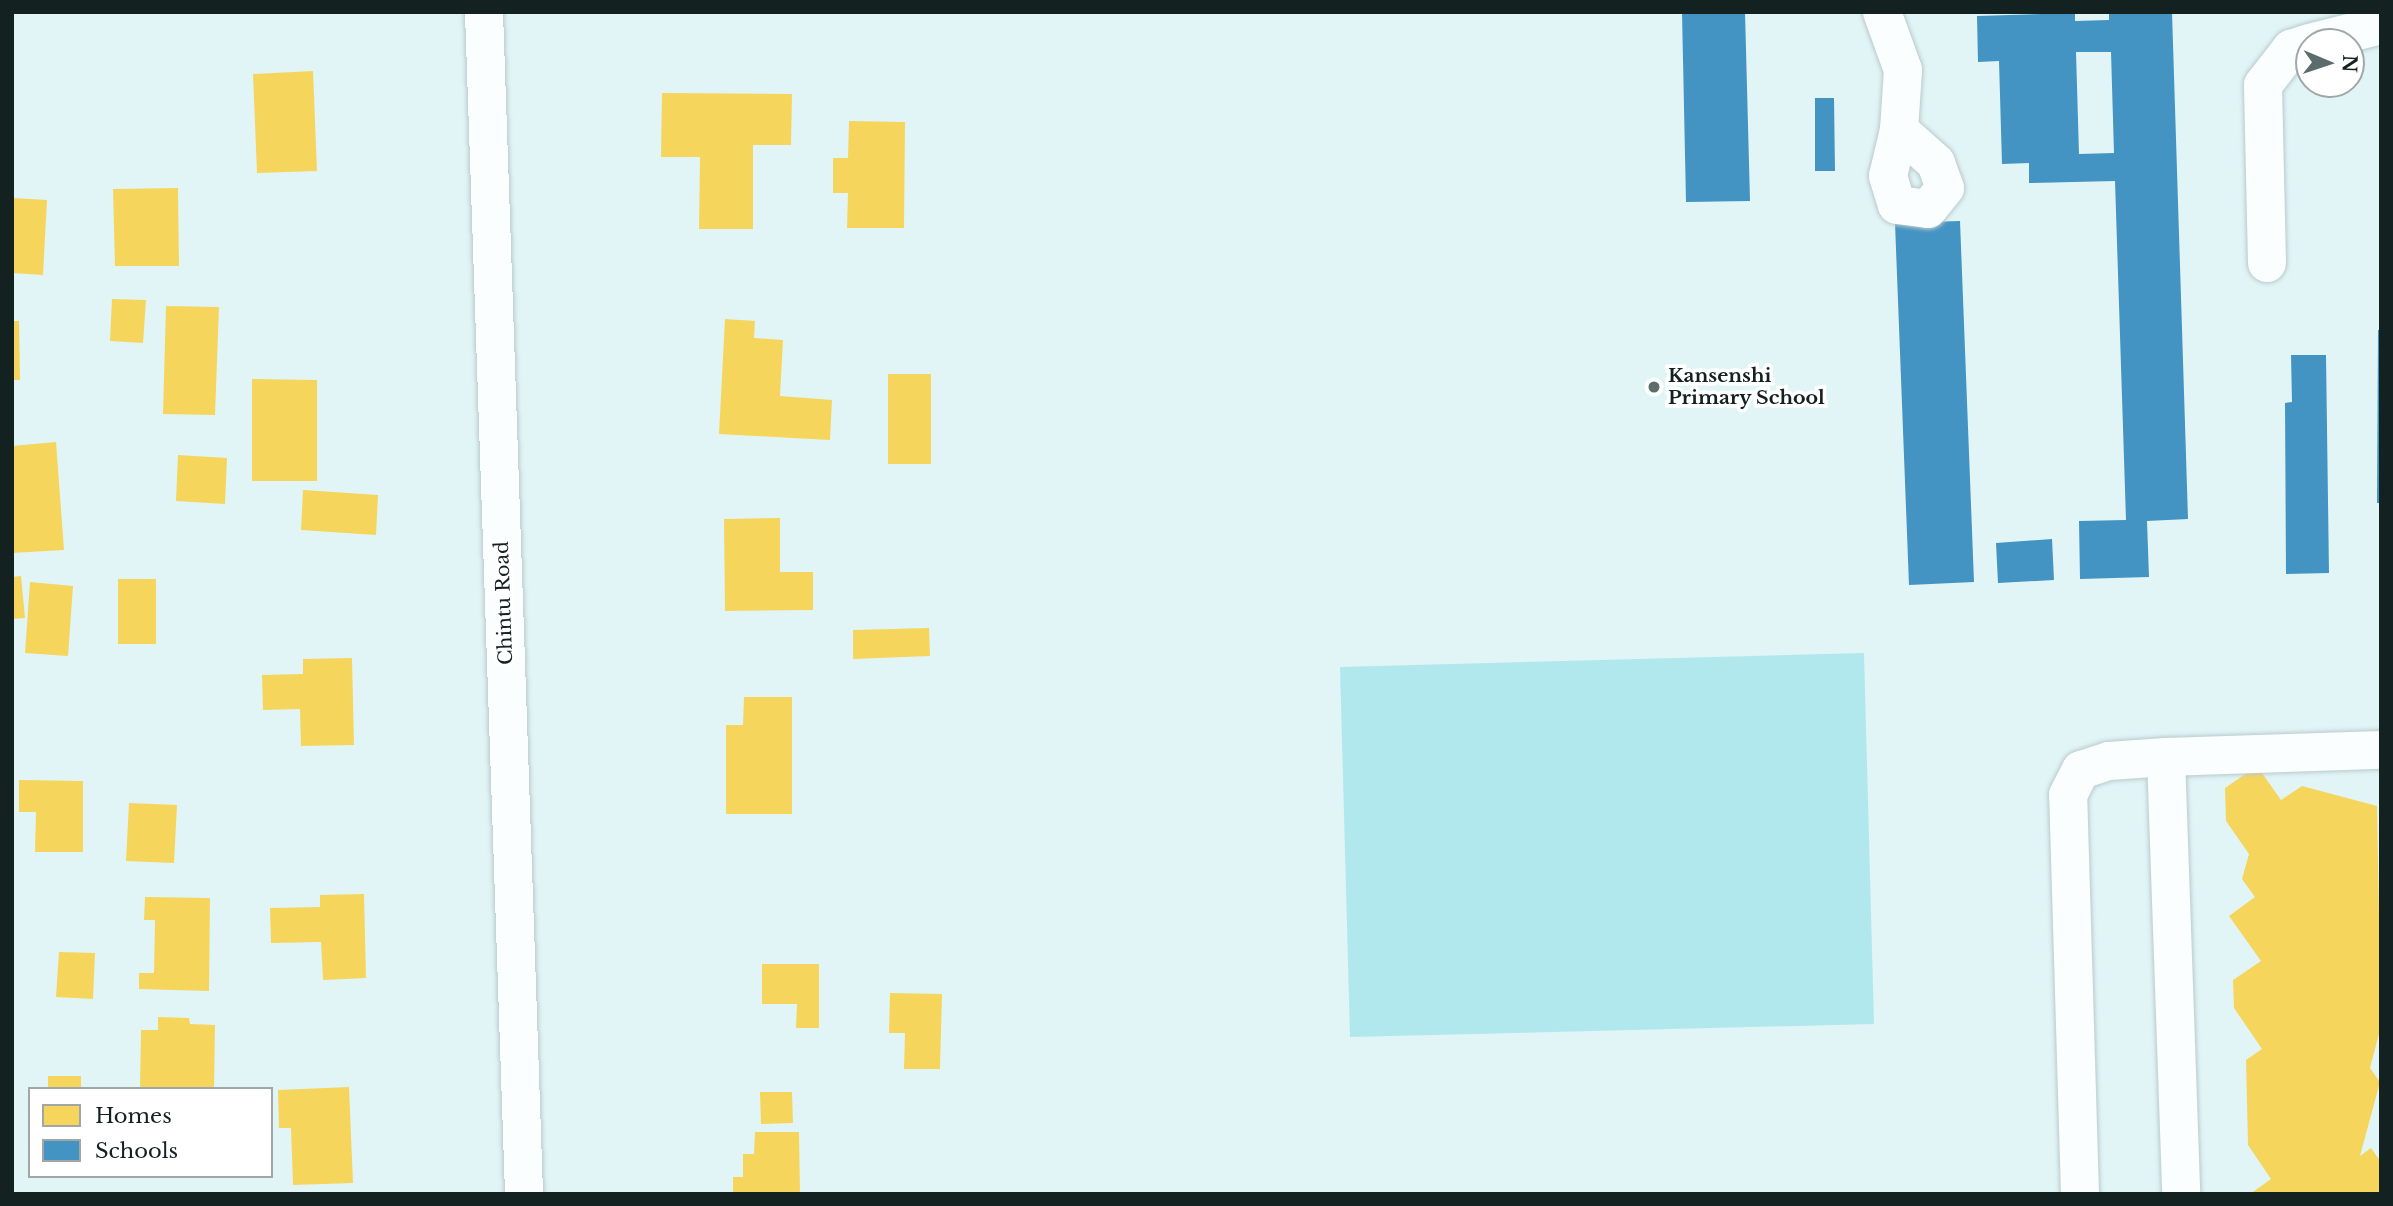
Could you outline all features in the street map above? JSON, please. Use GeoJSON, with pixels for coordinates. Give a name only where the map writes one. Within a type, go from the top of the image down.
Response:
{"type":"FeatureCollection","features":[{"type":"Feature","properties":{"kind":"street","name":"Chintu Road"},"geometry":{"type":"LineString","coordinates":[[484,12],[524,1194]]}},
{"type":"Feature","properties":{"kind":"street"},"geometry":{"type":"LineString","coordinates":[[1882,12],[1903,70],[1899,130]]}},
{"type":"Feature","properties":{"kind":"street"},"geometry":{"type":"LineString","coordinates":[[2267,263],[2263,85],[2291,48],[2295,47]]}},
{"type":"Feature","properties":{"kind":"street"},"geometry":{"type":"LineString","coordinates":[[2080,1194],[2068,795],[2081,770],[2109,761],[2166,757],[2381,751]]}},
{"type":"Feature","properties":{"kind":"street"},"geometry":{"type":"LineString","coordinates":[[2166,757],[2181,1194]]}},
{"type":"Feature","properties":{"kind":"shaded area"},"geometry":{"type":"Polygon","coordinates":[[[1864,653],[1874,1024],[1350,1037],[1340,667],[1864,653]]]}},
{"type":"Feature","properties":{"kind":"building: Homes"},"geometry":{"type":"Polygon","coordinates":[[[313,71],[317,171],[257,173],[253,74],[313,71]]]}},
{"type":"Feature","properties":{"kind":"building: Homes"},"geometry":{"type":"Polygon","coordinates":[[[662,93],[792,94],[791,145],[753,145],[753,229],[699,229],[700,157],[661,157],[662,93]]]}},
{"type":"Feature","properties":{"kind":"building: Homes"},"geometry":{"type":"Polygon","coordinates":[[[849,121],[905,122],[904,228],[847,228],[848,193],[833,193],[833,158],[848,158],[849,121]]]}},
{"type":"Feature","properties":{"kind":"building: Homes"},"geometry":{"type":"Polygon","coordinates":[[[178,188],[179,266],[115,266],[113,189],[178,188]]]}},
{"type":"Feature","properties":{"kind":"building: Homes"},"geometry":{"type":"Polygon","coordinates":[[[14,198],[47,200],[43,275],[12,273],[14,198]]]}},
{"type":"Feature","properties":{"kind":"building: Homes"},"geometry":{"type":"Polygon","coordinates":[[[112,299],[146,300],[143,343],[110,341],[112,299]]]}},
{"type":"Feature","properties":{"kind":"building: Homes"},"geometry":{"type":"Polygon","coordinates":[[[166,306],[219,307],[215,415],[163,414],[166,306]]]}},
{"type":"Feature","properties":{"kind":"building: Homes"},"geometry":{"type":"Polygon","coordinates":[[[725,319],[755,321],[754,338],[783,340],[780,396],[832,400],[830,440],[719,434],[725,319]]]}},
{"type":"Feature","properties":{"kind":"building: Homes"},"geometry":{"type":"Polygon","coordinates":[[[12,321],[19,321],[20,380],[12,380],[12,321]]]}},
{"type":"Feature","properties":{"kind":"building: Homes"},"geometry":{"type":"Polygon","coordinates":[[[888,374],[931,374],[931,464],[888,464],[888,374]]]}},
{"type":"Feature","properties":{"kind":"building: Homes"},"geometry":{"type":"Polygon","coordinates":[[[252,379],[317,380],[317,481],[252,481],[252,379]]]}},
{"type":"Feature","properties":{"kind":"building: Homes"},"geometry":{"type":"Polygon","coordinates":[[[56,442],[64,550],[12,553],[12,446],[56,442]]]}},
{"type":"Feature","properties":{"kind":"building: Homes"},"geometry":{"type":"Polygon","coordinates":[[[178,455],[227,458],[225,504],[176,501],[178,455]]]}},
{"type":"Feature","properties":{"kind":"building: Homes"},"geometry":{"type":"Polygon","coordinates":[[[303,490],[378,495],[376,535],[301,530],[303,490]]]}},
{"type":"Feature","properties":{"kind":"building: Homes"},"geometry":{"type":"Polygon","coordinates":[[[780,518],[780,572],[813,572],[813,610],[725,611],[724,519],[780,518]]]}},
{"type":"Feature","properties":{"kind":"building: Homes"},"geometry":{"type":"Polygon","coordinates":[[[21,576],[25,618],[12,619],[12,577],[21,576]]]}},
{"type":"Feature","properties":{"kind":"building: Homes"},"geometry":{"type":"Polygon","coordinates":[[[118,579],[156,579],[156,644],[118,644],[118,579]]]}},
{"type":"Feature","properties":{"kind":"building: Homes"},"geometry":{"type":"Polygon","coordinates":[[[30,582],[73,586],[68,656],[25,653],[30,582]]]}},
{"type":"Feature","properties":{"kind":"building: Homes"},"geometry":{"type":"Polygon","coordinates":[[[929,628],[930,656],[853,659],[853,630],[929,628]]]}},
{"type":"Feature","properties":{"kind":"building: Homes"},"geometry":{"type":"Polygon","coordinates":[[[352,658],[354,745],[301,746],[300,709],[263,710],[262,675],[303,674],[303,659],[352,658]]]}},
{"type":"Feature","properties":{"kind":"building: Homes"},"geometry":{"type":"Polygon","coordinates":[[[744,697],[792,697],[792,814],[726,814],[726,725],[743,725],[744,697]]]}},
{"type":"Feature","properties":{"kind":"building: Homes"},"geometry":{"type":"Polygon","coordinates":[[[2257,766],[2281,800],[2302,786],[2377,806],[2381,1026],[2370,1068],[2380,1082],[2360,1156],[2371,1148],[2381,1162],[2381,1194],[2250,1194],[2271,1179],[2248,1145],[2246,1060],[2262,1049],[2234,1008],[2233,980],[2261,961],[2229,916],[2255,897],[2242,879],[2249,854],[2226,821],[2225,788],[2257,766]]]}},
{"type":"Feature","properties":{"kind":"building: Homes"},"geometry":{"type":"Polygon","coordinates":[[[19,780],[83,781],[83,852],[35,852],[36,812],[19,812],[19,780]]]}},
{"type":"Feature","properties":{"kind":"building: Homes"},"geometry":{"type":"Polygon","coordinates":[[[129,803],[177,805],[174,863],[126,861],[129,803]]]}},
{"type":"Feature","properties":{"kind":"building: Homes"},"geometry":{"type":"Polygon","coordinates":[[[364,894],[366,978],[323,980],[321,942],[271,943],[270,908],[320,907],[320,895],[364,894]]]}},
{"type":"Feature","properties":{"kind":"building: Homes"},"geometry":{"type":"Polygon","coordinates":[[[145,897],[210,898],[209,991],[139,989],[139,973],[154,973],[155,920],[144,920],[145,897]]]}},
{"type":"Feature","properties":{"kind":"building: Homes"},"geometry":{"type":"Polygon","coordinates":[[[59,952],[95,953],[93,999],[56,997],[59,952]]]}},
{"type":"Feature","properties":{"kind":"building: Homes"},"geometry":{"type":"Polygon","coordinates":[[[762,964],[819,964],[819,1028],[796,1028],[797,1004],[762,1004],[762,964]]]}},
{"type":"Feature","properties":{"kind":"building: Homes"},"geometry":{"type":"Polygon","coordinates":[[[890,993],[942,994],[940,1069],[904,1069],[905,1033],[889,1033],[890,993]]]}},
{"type":"Feature","properties":{"kind":"building: Homes"},"geometry":{"type":"Polygon","coordinates":[[[158,1017],[189,1018],[190,1024],[215,1025],[214,1087],[140,1087],[141,1030],[158,1030],[158,1017]]]}},
{"type":"Feature","properties":{"kind":"building: Homes"},"geometry":{"type":"Polygon","coordinates":[[[48,1076],[81,1076],[81,1087],[48,1087],[48,1076]]]}},
{"type":"Feature","properties":{"kind":"building: Homes"},"geometry":{"type":"Polygon","coordinates":[[[349,1087],[353,1183],[293,1185],[291,1128],[279,1128],[278,1090],[349,1087]]]}},
{"type":"Feature","properties":{"kind":"building: Homes"},"geometry":{"type":"Polygon","coordinates":[[[760,1092],[792,1092],[793,1123],[761,1124],[760,1092]]]}},
{"type":"Feature","properties":{"kind":"building: Homes"},"geometry":{"type":"Polygon","coordinates":[[[755,1132],[799,1132],[800,1194],[733,1194],[733,1177],[743,1177],[743,1154],[754,1154],[755,1132]]]}},
{"type":"Feature","properties":{"kind":"building: Schools"},"geometry":{"type":"Polygon","coordinates":[[[1682,12],[1745,12],[1750,201],[1686,202],[1682,12]]]}},
{"type":"Feature","properties":{"kind":"building: Schools"},"geometry":{"type":"Polygon","coordinates":[[[2109,12],[2172,12],[2188,519],[2147,521],[2149,577],[2080,579],[2079,521],[2126,520],[2115,181],[2029,183],[2029,163],[2002,164],[1999,61],[1978,62],[1977,16],[2075,13],[2075,21],[2109,20],[2109,12]],[[2076,52],[2079,154],[2114,153],[2111,52],[2076,52]]]}},
{"type":"Feature","properties":{"kind":"building: Schools"},"geometry":{"type":"Polygon","coordinates":[[[1815,98],[1834,98],[1835,171],[1815,171],[1815,98]]]}},
{"type":"Feature","properties":{"kind":"building: Schools"},"geometry":{"type":"Polygon","coordinates":[[[1960,221],[1974,582],[1909,585],[1895,223],[1960,221]]]}},
{"type":"Feature","properties":{"kind":"building: Schools"},"geometry":{"type":"Polygon","coordinates":[[[2378,330],[2381,330],[2381,503],[2377,503],[2378,330]]]}},
{"type":"Feature","properties":{"kind":"building: Schools"},"geometry":{"type":"Polygon","coordinates":[[[2291,355],[2326,355],[2329,573],[2286,574],[2285,403],[2292,402],[2291,355]]]}},
{"type":"Feature","properties":{"kind":"building: Schools"},"geometry":{"type":"Polygon","coordinates":[[[2052,539],[2054,580],[1998,583],[1996,543],[2052,539]]]}},
{"type":"Feature","properties":{"kind":"place","name":"Kansenshi Primary School"},"geometry":{"type":"Point","coordinates":[1654,387]}}]}
